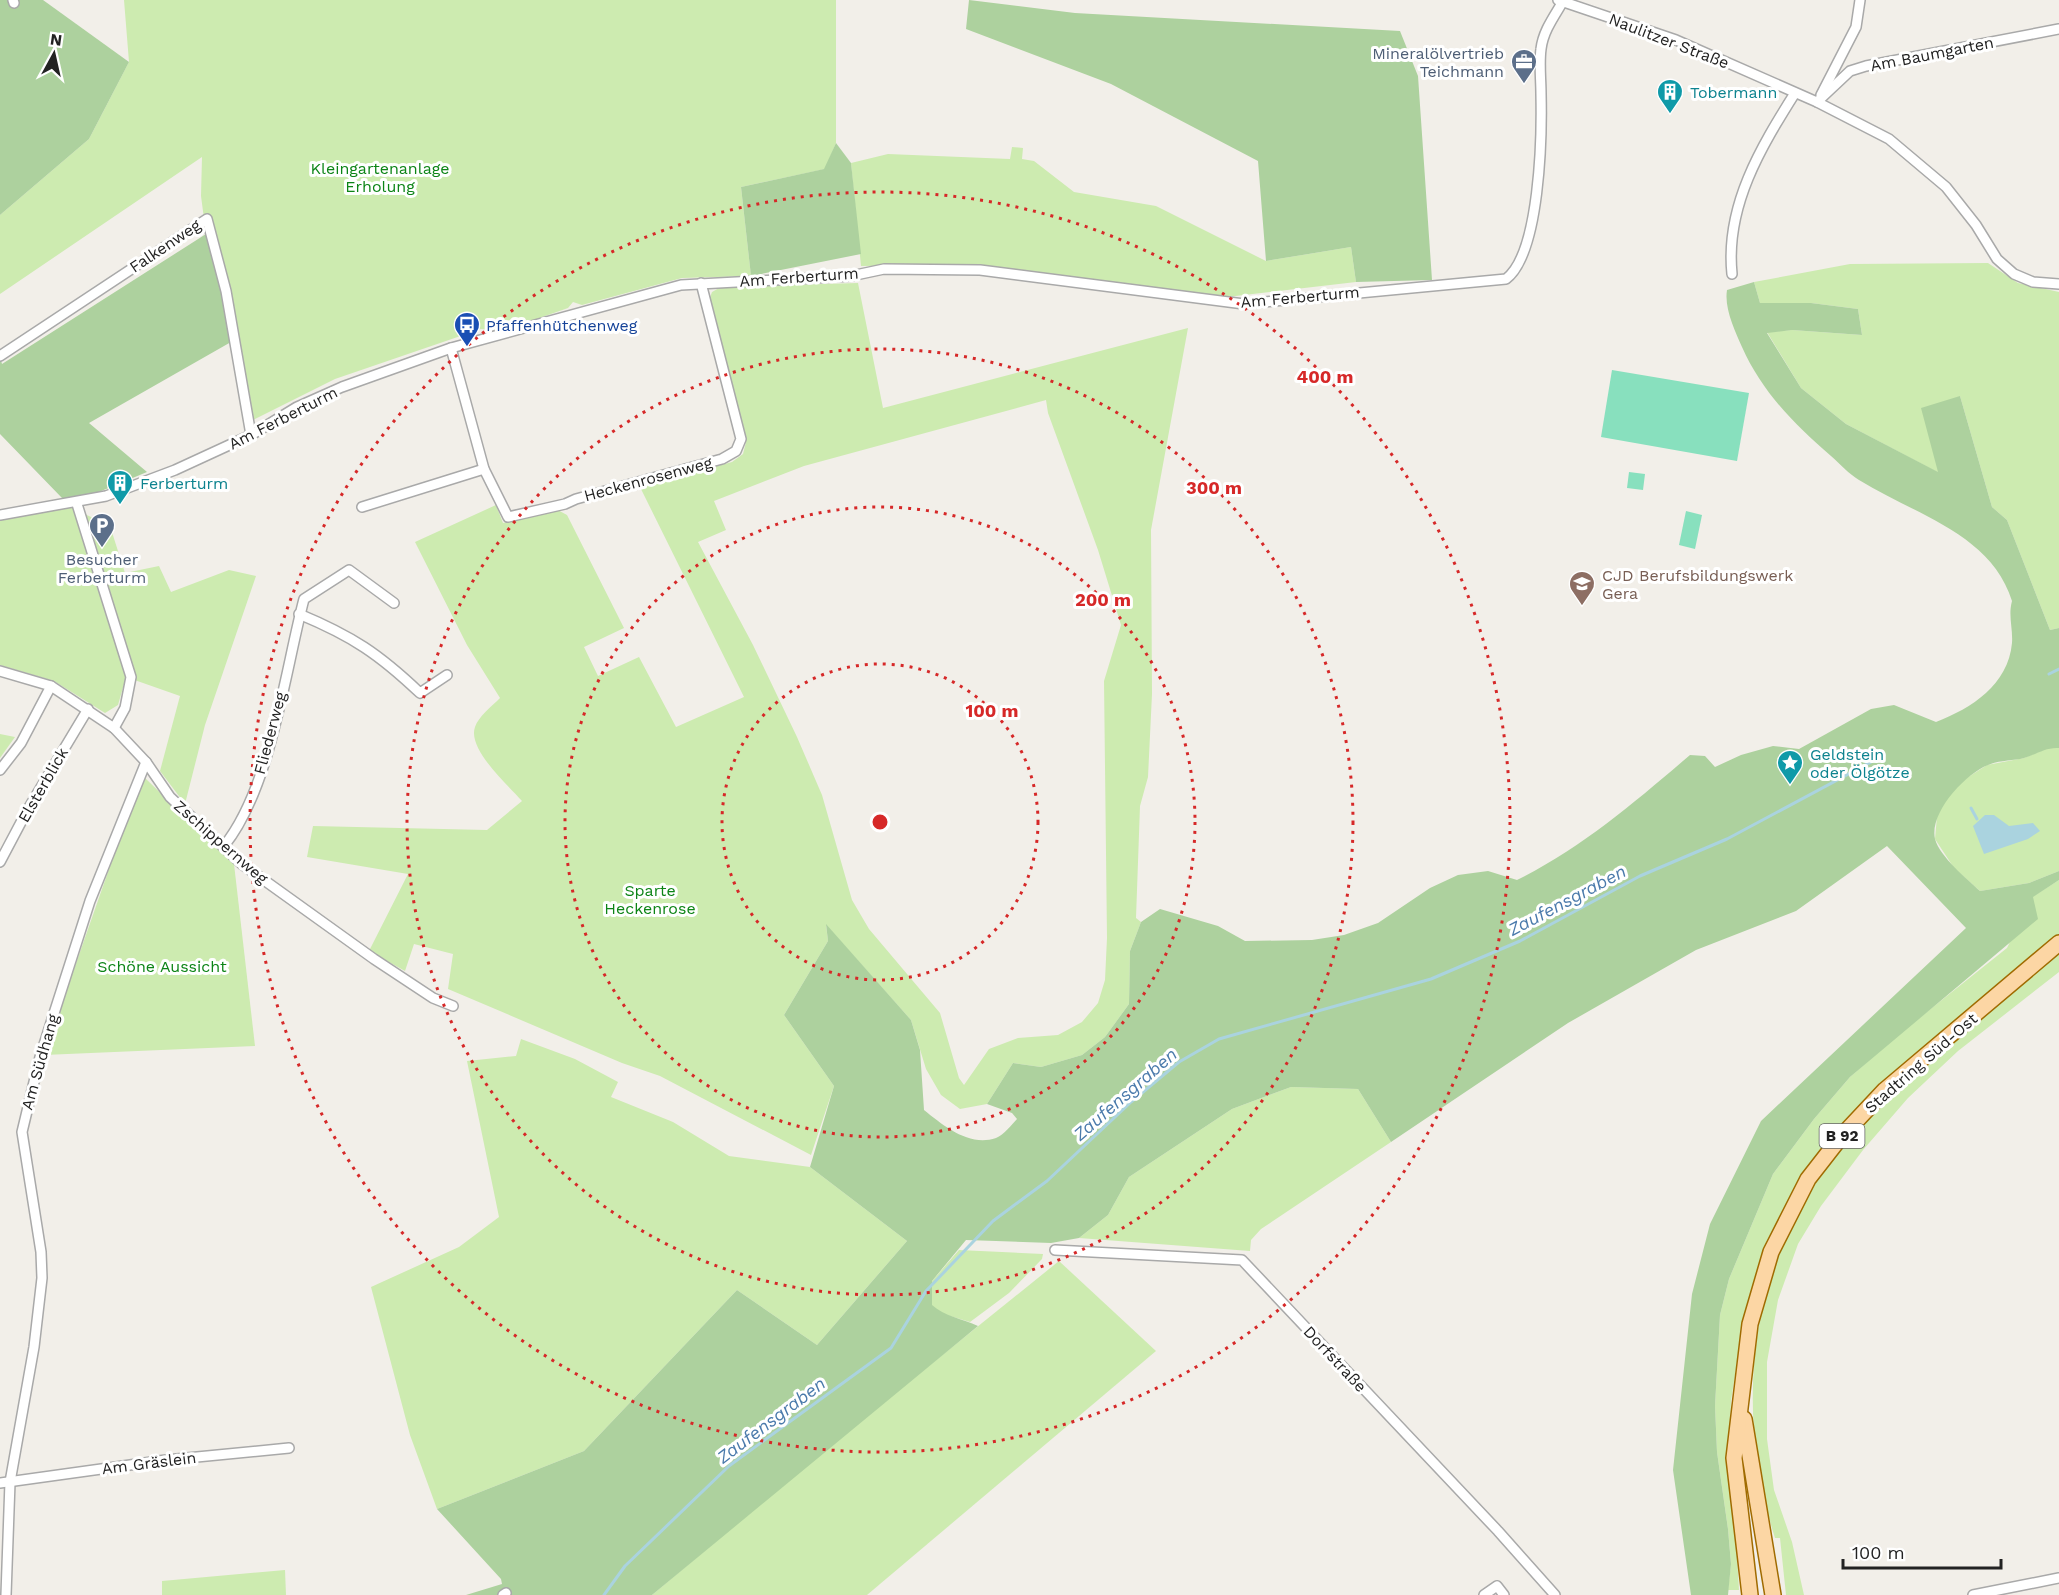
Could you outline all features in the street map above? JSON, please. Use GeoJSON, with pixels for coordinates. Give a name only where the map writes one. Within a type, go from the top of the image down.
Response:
{"type":"FeatureCollection","features":[{"type":"Feature","properties":{"kind":"main road","name":"Stadtring Süd-Ost"},"geometry":{"type":"LineString","coordinates":[[1750,1595],[1734,1458],[1743,1366],[1758,1290],[1771,1252],[1808,1179],[1840,1138],[1885,1090],[2059,943]]}},
{"type":"Feature","properties":{"kind":"main road","name":"Stadtring Süd-Ost"},"geometry":{"type":"LineString","coordinates":[[1741,1402],[1773,1595]]}},
{"type":"Feature","properties":{"kind":"street"},"geometry":{"type":"LineString","coordinates":[[1816,102],[1856,27],[1860,0]]}},
{"type":"Feature","properties":{"kind":"street","name":"Naulitzer Straße"},"geometry":{"type":"LineString","coordinates":[[1536,198],[1541,140],[1541,49],[1546,28],[1560,2],[1676,40],[1816,102],[1889,138],[1946,187],[1976,225],[1997,259],[2014,274],[2033,282],[2059,284]]}},
{"type":"Feature","properties":{"kind":"street","name":"Am Baumgarten"},"geometry":{"type":"LineString","coordinates":[[1816,102],[1850,71],[1866,66],[2059,29]]}},
{"type":"Feature","properties":{"kind":"street"},"geometry":{"type":"LineString","coordinates":[[1732,274],[1737,223],[1748,173],[1795,93]]}},
{"type":"Feature","properties":{"kind":"street","name":"Am Ferberturm"},"geometry":{"type":"LineString","coordinates":[[0,515],[77,504],[106,496],[176,470],[251,435],[297,407],[342,387],[451,348],[653,291],[701,284],[851,276],[884,268],[980,270],[1244,304],[1490,282],[1506,279],[1520,264],[1524,256],[1536,198]]}},
{"type":"Feature","properties":{"kind":"street","name":"Falkenweg"},"geometry":{"type":"LineString","coordinates":[[0,356],[207,219],[226,291],[251,435]]}},
{"type":"Feature","properties":{"kind":"street","name":"Heckenrosenweg"},"geometry":{"type":"LineString","coordinates":[[484,469],[508,517],[565,504],[722,459],[736,451],[741,439],[701,284]]}},
{"type":"Feature","properties":{"kind":"street"},"geometry":{"type":"LineString","coordinates":[[362,507],[484,469],[451,348]]}},
{"type":"Feature","properties":{"kind":"street"},"geometry":{"type":"LineString","coordinates":[[77,504],[131,676],[125,708],[114,728]]}},
{"type":"Feature","properties":{"kind":"street","name":"Fliederweg"},"geometry":{"type":"LineString","coordinates":[[224,846],[234,833],[264,764],[303,599],[349,570],[394,603]]}},
{"type":"Feature","properties":{"kind":"street"},"geometry":{"type":"LineString","coordinates":[[299,614],[336,629],[384,658],[420,693],[447,675]]}},
{"type":"Feature","properties":{"kind":"street","name":"Zschippernweg"},"geometry":{"type":"LineString","coordinates":[[0,671],[51,686],[114,728],[146,762],[170,797],[243,865],[374,959],[434,998],[453,1006]]}},
{"type":"Feature","properties":{"kind":"street"},"geometry":{"type":"LineString","coordinates":[[0,770],[21,743],[51,686]]}},
{"type":"Feature","properties":{"kind":"street","name":"Elsterblick"},"geometry":{"type":"LineString","coordinates":[[0,862],[28,809],[88,710]]}},
{"type":"Feature","properties":{"kind":"street","name":"Am Südhang"},"geometry":{"type":"LineString","coordinates":[[6,1595],[5,1482],[34,1347],[42,1278],[41,1252],[22,1132],[28,1097],[90,901],[146,762]]}},
{"type":"Feature","properties":{"kind":"street","name":"Dorfstraße"},"geometry":{"type":"LineString","coordinates":[[1055,1250],[1242,1260],[1498,1531],[1555,1595]]}},
{"type":"Feature","properties":{"kind":"street","name":"Am Gräslein"},"geometry":{"type":"LineString","coordinates":[[5,1482],[166,1460],[289,1448]]}},
{"type":"Feature","properties":{"kind":"street"},"geometry":{"type":"LineString","coordinates":[[1973,1595],[2059,1578]]}},
{"type":"Feature","properties":{"kind":"street"},"geometry":{"type":"LineString","coordinates":[[1484,1595],[1497,1587],[1504,1595]]}},
{"type":"Feature","properties":{"kind":"green space"},"geometry":{"type":"Polygon","coordinates":[[[0,0],[43,0],[129,62],[89,139],[0,215],[0,0]]]}},
{"type":"Feature","properties":{"kind":"green space","name":"Kleingartenanlage Erholung"},"geometry":{"type":"Polygon","coordinates":[[[124,0],[836,0],[836,143],[825,169],[741,187],[751,276],[682,278],[582,305],[573,302],[568,308],[502,331],[481,329],[335,379],[251,421],[229,289],[206,234],[201,196],[202,157],[0,294],[0,215],[89,139],[129,62],[124,0]]]}},
{"type":"Feature","properties":{"kind":"green space"},"geometry":{"type":"Polygon","coordinates":[[[969,0],[1075,13],[1400,31],[1418,76],[1432,280],[1356,282],[1351,247],[1266,261],[1258,161],[1111,84],[966,29],[969,0]]]}},
{"type":"Feature","properties":{"kind":"green space"},"geometry":{"type":"Polygon","coordinates":[[[836,143],[851,163],[861,254],[751,276],[741,187],[824,169],[836,143]]]}},
{"type":"Feature","properties":{"kind":"green space"},"geometry":{"type":"Polygon","coordinates":[[[1012,147],[1023,148],[1022,159],[1034,161],[1074,192],[1156,206],[1266,261],[1351,247],[1356,282],[1227,297],[969,265],[861,266],[851,163],[888,154],[1010,159],[1012,147]]]}},
{"type":"Feature","properties":{"kind":"green space"},"geometry":{"type":"Polygon","coordinates":[[[206,234],[225,305],[231,342],[89,423],[147,472],[82,499],[63,499],[0,434],[0,357],[2,364],[206,234]]]}},
{"type":"Feature","properties":{"kind":"green space"},"geometry":{"type":"Polygon","coordinates":[[[1988,263],[2018,283],[2059,292],[2059,628],[2050,630],[2007,520],[1992,507],[1960,396],[1939,473],[1846,424],[1801,388],[1767,332],[1792,330],[1862,335],[1858,309],[1811,303],[1760,303],[1754,282],[1850,264],[1988,263]]]}},
{"type":"Feature","properties":{"kind":"green space"},"geometry":{"type":"Polygon","coordinates":[[[1754,282],[1760,303],[1811,303],[1858,309],[1862,335],[1792,330],[1767,333],[1801,388],[1846,424],[1938,472],[1921,408],[1960,396],[1992,507],[2007,520],[2050,630],[2059,628],[2059,748],[2024,758],[1992,763],[1969,777],[1943,807],[1935,829],[1935,839],[1948,860],[1980,891],[2029,883],[2059,871],[2059,880],[2033,897],[2038,919],[1850,1077],[1814,1119],[1773,1174],[1729,1279],[1720,1315],[1715,1406],[1717,1452],[1731,1564],[1728,1595],[1691,1595],[1673,1470],[1692,1294],[1710,1224],[1761,1121],[1966,928],[1887,846],[1796,911],[1696,950],[1568,1023],[1391,1142],[1358,1089],[1291,1087],[1232,1109],[1129,1177],[1108,1215],[1079,1238],[1051,1243],[966,1240],[932,1281],[932,1305],[948,1315],[978,1326],[652,1595],[466,1595],[502,1584],[501,1579],[437,1509],[584,1451],[737,1290],[817,1345],[907,1241],[810,1167],[834,1086],[784,1015],[828,941],[826,924],[911,1020],[920,1050],[924,1110],[957,1133],[967,1137],[976,1140],[996,1138],[1017,1119],[1012,1113],[987,1104],[1013,1063],[1041,1067],[1082,1055],[1105,1037],[1129,1004],[1130,951],[1141,922],[1160,909],[1218,926],[1245,941],[1312,940],[1344,935],[1378,923],[1430,888],[1458,875],[1488,871],[1517,880],[1586,839],[1690,755],[1705,756],[1715,767],[1741,755],[1773,746],[1799,749],[1871,709],[1894,705],[1936,722],[1975,702],[1996,683],[2009,658],[2012,643],[2010,612],[2012,601],[2002,578],[1987,558],[1969,542],[1926,515],[1852,475],[1805,432],[1769,393],[1750,363],[1736,334],[1726,297],[1727,290],[1754,282]]]}},
{"type":"Feature","properties":{"kind":"green space","name":"Sparte Heckenrose"},"geometry":{"type":"Polygon","coordinates":[[[858,283],[883,408],[1188,328],[1151,530],[1152,694],[1148,777],[1140,806],[1136,918],[1141,922],[1130,951],[1129,1004],[1105,1037],[1082,1055],[1041,1067],[1013,1063],[987,1104],[960,1109],[941,1095],[926,1069],[911,1020],[826,925],[828,941],[784,1015],[834,1086],[811,1155],[660,1076],[622,1063],[448,989],[453,954],[414,944],[405,971],[369,951],[408,874],[307,857],[313,826],[487,830],[522,801],[490,766],[477,746],[474,736],[475,727],[479,719],[500,698],[467,645],[415,542],[496,505],[503,523],[556,509],[567,515],[624,628],[584,647],[598,676],[639,657],[676,727],[744,697],[640,487],[732,462],[743,454],[746,442],[709,300],[712,292],[721,287],[858,283]],[[1046,400],[804,466],[714,501],[726,530],[698,542],[753,645],[822,795],[852,900],[869,929],[940,1013],[959,1078],[964,1085],[989,1049],[1018,1038],[1058,1035],[1082,1022],[1098,1003],[1105,980],[1107,938],[1104,681],[1121,625],[1098,550],[1048,413],[1046,400]]]}},
{"type":"Feature","properties":{"kind":"green space"},"geometry":{"type":"Polygon","coordinates":[[[1612,370],[1749,393],[1737,461],[1601,437],[1612,370]]]}},
{"type":"Feature","properties":{"kind":"green space"},"geometry":{"type":"Polygon","coordinates":[[[1629,472],[1645,474],[1643,490],[1627,488],[1629,472]]]}},
{"type":"Feature","properties":{"kind":"green space"},"geometry":{"type":"Polygon","coordinates":[[[70,507],[110,526],[125,573],[159,566],[171,592],[229,570],[256,576],[205,725],[185,804],[160,771],[180,696],[126,677],[118,705],[105,713],[54,681],[0,665],[0,518],[70,507]]]}},
{"type":"Feature","properties":{"kind":"green space"},"geometry":{"type":"Polygon","coordinates":[[[1686,511],[1702,515],[1695,549],[1679,545],[1686,511]]]}},
{"type":"Feature","properties":{"kind":"green space"},"geometry":{"type":"Polygon","coordinates":[[[0,734],[15,737],[0,758],[0,734]]]}},
{"type":"Feature","properties":{"kind":"green space"},"geometry":{"type":"Polygon","coordinates":[[[2050,747],[2059,748],[2059,871],[2029,883],[1980,891],[1954,868],[1935,839],[1938,805],[1948,790],[1987,765],[2024,758],[2050,747]]]}},
{"type":"Feature","properties":{"kind":"green space","name":"Schöne Aussicht"},"geometry":{"type":"Polygon","coordinates":[[[145,778],[234,864],[255,1046],[44,1055],[123,829],[145,778]]]}},
{"type":"Feature","properties":{"kind":"green space"},"geometry":{"type":"Polygon","coordinates":[[[2059,880],[2059,937],[1894,1073],[1767,1246],[1743,1322],[1731,1401],[1730,1435],[1739,1590],[1728,1590],[1731,1564],[1717,1452],[1715,1406],[1720,1315],[1729,1279],[1773,1174],[1814,1119],[1850,1077],[1898,1035],[2007,948],[2032,897],[2059,880]]]}},
{"type":"Feature","properties":{"kind":"green space"},"geometry":{"type":"Polygon","coordinates":[[[2059,954],[2059,972],[1958,1051],[1908,1098],[1863,1150],[1821,1206],[1798,1244],[1778,1300],[1767,1362],[1767,1439],[1774,1490],[1792,1542],[1804,1595],[1786,1595],[1780,1538],[1775,1538],[1762,1490],[1755,1440],[1753,1391],[1756,1341],[1766,1293],[1781,1246],[1803,1201],[1831,1159],[1855,1130],[1939,1050],[2059,954]]]}},
{"type":"Feature","properties":{"kind":"green space"},"geometry":{"type":"Polygon","coordinates":[[[521,1039],[575,1059],[618,1082],[611,1097],[673,1122],[729,1156],[810,1167],[907,1241],[817,1345],[737,1290],[584,1451],[437,1509],[410,1435],[371,1287],[459,1247],[499,1217],[467,1061],[516,1056],[521,1039]]]}},
{"type":"Feature","properties":{"kind":"green space"},"geometry":{"type":"Polygon","coordinates":[[[1291,1087],[1358,1089],[1391,1142],[1261,1229],[1251,1240],[1250,1251],[1079,1238],[1108,1215],[1129,1177],[1232,1109],[1291,1087]]]}},
{"type":"Feature","properties":{"kind":"green space"},"geometry":{"type":"Polygon","coordinates":[[[959,1250],[1043,1254],[1042,1259],[1009,1293],[970,1322],[940,1313],[932,1306],[932,1281],[959,1250]]]}},
{"type":"Feature","properties":{"kind":"green space"},"geometry":{"type":"Polygon","coordinates":[[[1059,1261],[1156,1351],[867,1595],[652,1595],[822,1452],[1059,1261]]]}},
{"type":"Feature","properties":{"kind":"green space"},"geometry":{"type":"Polygon","coordinates":[[[285,1570],[286,1595],[162,1595],[162,1581],[285,1570]]]}},
{"type":"Feature","properties":{"kind":"water"},"geometry":{"type":"Polygon","coordinates":[[[1985,815],[1994,815],[2009,826],[2033,823],[2040,831],[2028,839],[1984,854],[1973,826],[1985,815]]]}},
{"type":"Feature","properties":{"kind":"waterway","name":"Zaufensgraben"},"geometry":{"type":"LineString","coordinates":[[2049,674],[2059,669]]}},
{"type":"Feature","properties":{"kind":"waterway","name":"Zaufensgraben"},"geometry":{"type":"LineString","coordinates":[[604,1595],[625,1566],[729,1466],[891,1348],[926,1291],[993,1221],[1047,1181],[1131,1102],[1179,1062],[1219,1039],[1431,979],[1520,941],[1640,876],[1727,839],[1884,755]]}},
{"type":"Feature","properties":{"kind":"waterway"},"geometry":{"type":"LineString","coordinates":[[1971,808],[1977,819]]}},
{"type":"Feature","properties":{"kind":"place","name":"Mineralölvertrieb Teichmann"},"geometry":{"type":"Point","coordinates":[1524,85]}},
{"type":"Feature","properties":{"kind":"place","name":"Tobermann"},"geometry":{"type":"Point","coordinates":[1670,115]}},
{"type":"Feature","properties":{"kind":"place","name":"Pfaffenhütchenweg"},"geometry":{"type":"Point","coordinates":[467,348]}},
{"type":"Feature","properties":{"kind":"place","name":"Ferberturm"},"geometry":{"type":"Point","coordinates":[120,506]}},
{"type":"Feature","properties":{"kind":"place","name":"Besucher Ferberturm"},"geometry":{"type":"Point","coordinates":[102,549]}},
{"type":"Feature","properties":{"kind":"place","name":"CJD Berufsbildungswerk Gera"},"geometry":{"type":"Point","coordinates":[1582,607]}},
{"type":"Feature","properties":{"kind":"place","name":"Geldstein oder Ölgötze"},"geometry":{"type":"Point","coordinates":[1790,786]}}]}
